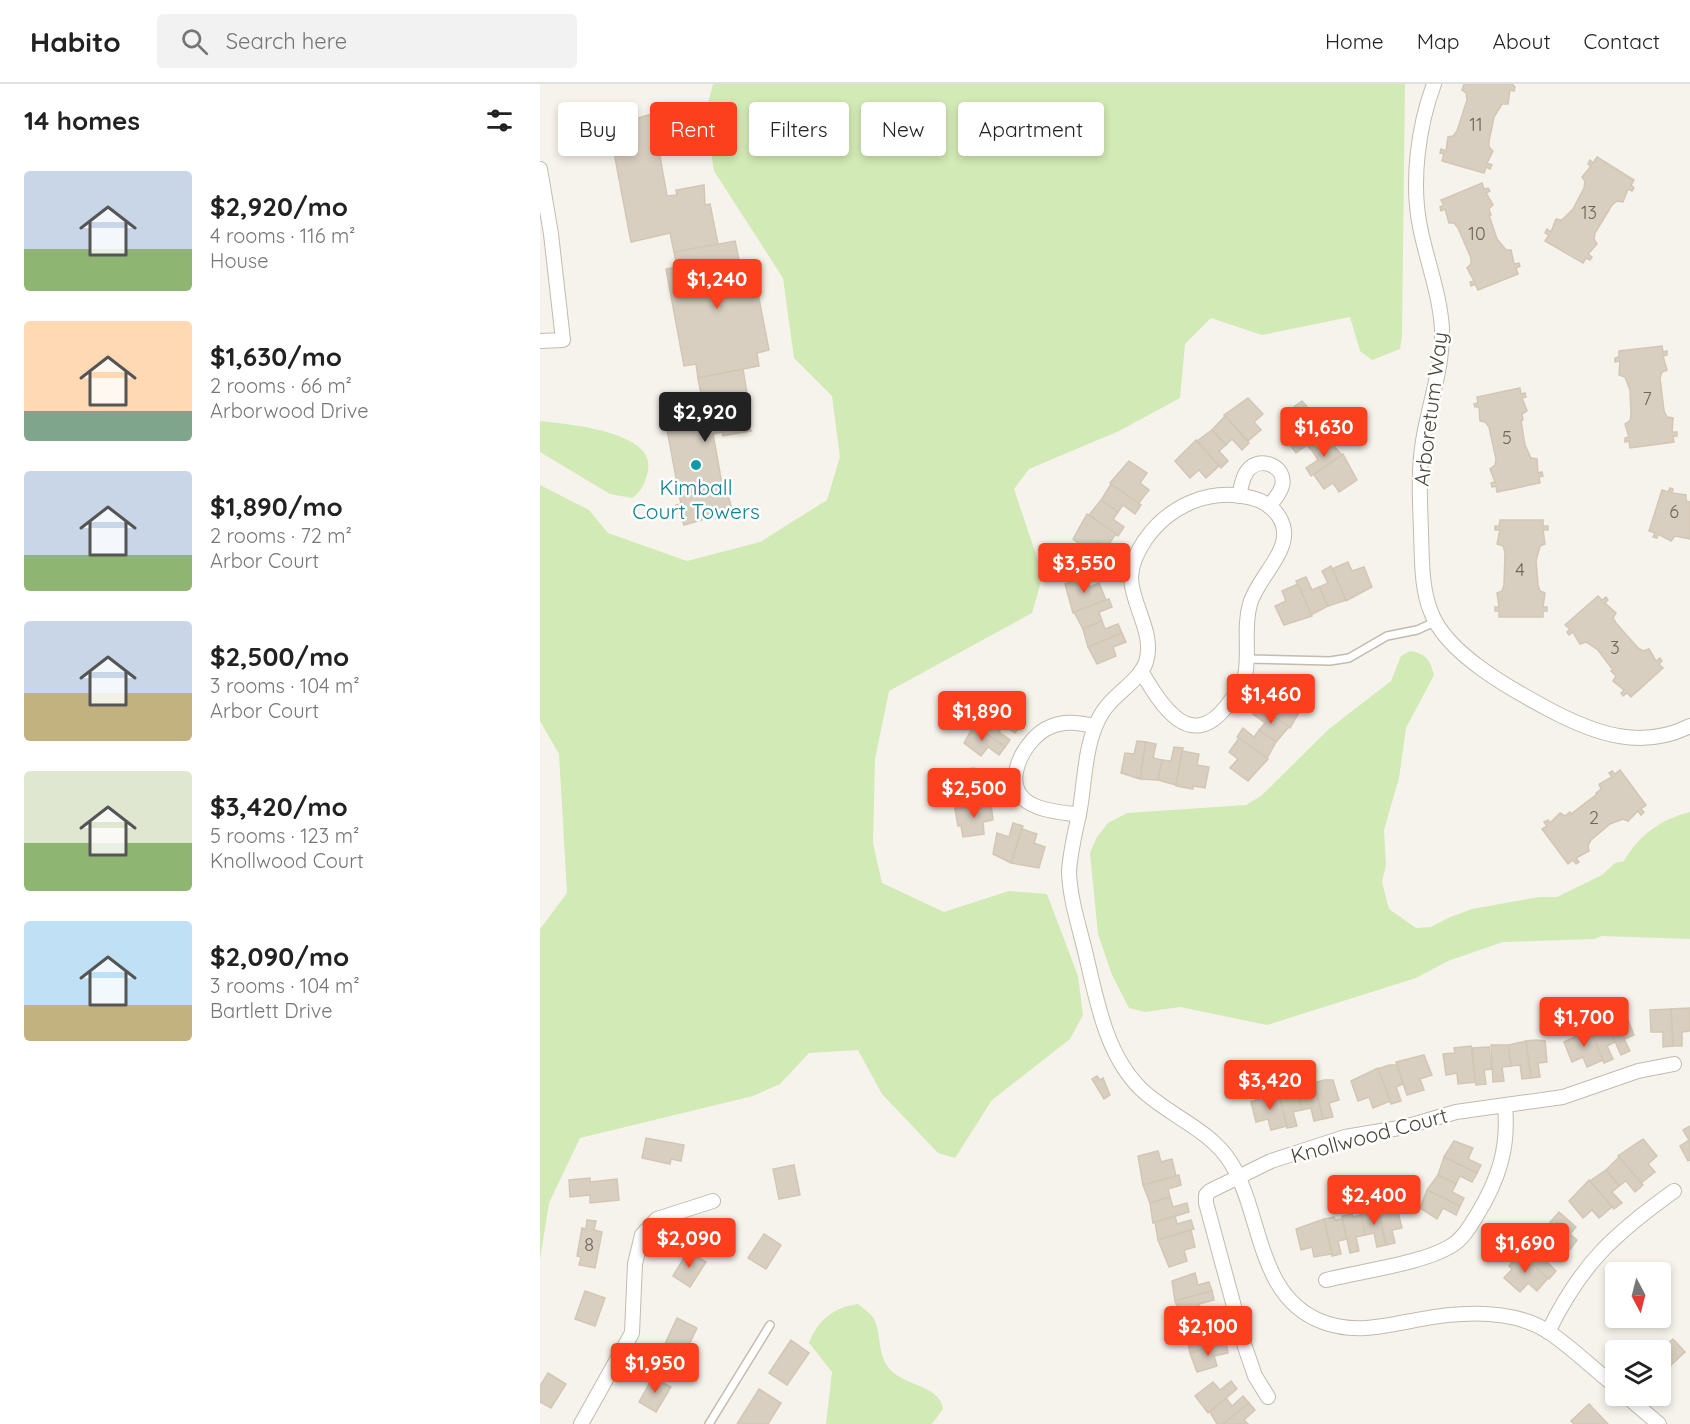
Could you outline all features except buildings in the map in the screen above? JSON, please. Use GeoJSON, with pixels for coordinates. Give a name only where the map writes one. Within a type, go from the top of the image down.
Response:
{"type":"FeatureCollection","features":[{"type":"Feature","properties":{"kind":"street","name":"Arboretum Way"},"geometry":{"type":"LineString","coordinates":[[1434,84],[1420,141],[1417,189],[1420,225],[1436,286],[1442,333],[1439,368],[1423,438],[1419,474],[1424,584],[1435,622],[1455,645],[1501,681],[1583,727],[1604,735],[1645,738],[1690,726]]}},
{"type":"Feature","properties":{"kind":"street"},"geometry":{"type":"LineString","coordinates":[[540,169],[551,234],[563,340],[540,341]]}},
{"type":"Feature","properties":{"kind":"street"},"geometry":{"type":"LineString","coordinates":[[1239,496],[1249,469],[1260,463],[1268,464],[1280,471],[1283,482],[1280,492],[1269,506]]}},
{"type":"Feature","properties":{"kind":"street"},"geometry":{"type":"LineString","coordinates":[[1141,671],[1168,712],[1185,722],[1200,725],[1215,720],[1237,692],[1244,679],[1246,630],[1251,601],[1284,541],[1281,519],[1269,506],[1254,499],[1239,496],[1203,498],[1180,506],[1162,519],[1141,546],[1134,560],[1131,575],[1147,639],[1147,658],[1141,671],[1113,697],[1095,726],[1069,863],[1070,888],[1099,1007],[1110,1039],[1137,1085],[1213,1141],[1226,1155],[1239,1177],[1278,1286],[1292,1303],[1314,1319],[1340,1327],[1363,1329],[1425,1318],[1477,1315],[1510,1318],[1548,1332],[1605,1378]]}},
{"type":"Feature","properties":{"kind":"street"},"geometry":{"type":"LineString","coordinates":[[1079,815],[1027,802],[1018,790],[1017,774],[1025,749],[1047,728],[1072,722],[1095,726]]}},
{"type":"Feature","properties":{"kind":"street","name":"Knollwood Court"},"geometry":{"type":"LineString","coordinates":[[1268,1397],[1255,1376],[1245,1347],[1206,1196],[1239,1177],[1292,1153],[1345,1137],[1405,1127],[1456,1112],[1569,1096],[1631,1072],[1674,1064]]}},
{"type":"Feature","properties":{"kind":"street"},"geometry":{"type":"LineString","coordinates":[[1326,1280],[1427,1256],[1451,1246],[1462,1237],[1485,1201],[1502,1165],[1506,1143],[1505,1106]]}},
{"type":"Feature","properties":{"kind":"street"},"geometry":{"type":"LineString","coordinates":[[1548,1332],[1568,1294],[1602,1248],[1624,1228],[1674,1191]]}},
{"type":"Feature","properties":{"kind":"street"},"geometry":{"type":"LineString","coordinates":[[581,1424],[632,1333],[635,1264],[642,1235],[657,1219],[713,1201]]}},
{"type":"Feature","properties":{"kind":"street"},"geometry":{"type":"LineString","coordinates":[[1638,1406],[1659,1424]]}},
{"type":"Feature","properties":{"kind":"lane"},"geometry":{"type":"LineString","coordinates":[[1246,659],[1330,661],[1349,658],[1388,636],[1418,630],[1435,622]]}},
{"type":"Feature","properties":{"kind":"lane"},"geometry":{"type":"LineString","coordinates":[[709,1424],[770,1325]]}},
{"type":"Feature","properties":{"kind":"green space"},"geometry":{"type":"Polygon","coordinates":[[[713,84],[1405,84],[1402,336],[1400,349],[1372,360],[1360,351],[1350,317],[1262,335],[1211,318],[1185,344],[1180,398],[1119,431],[1029,469],[1014,489],[1043,575],[1032,613],[889,691],[875,759],[873,843],[882,883],[944,912],[1009,891],[1047,894],[1078,976],[1083,1015],[1070,1039],[992,1100],[955,1158],[938,1153],[882,1094],[858,1050],[809,1053],[780,1084],[753,1096],[580,1138],[549,1203],[540,1260],[540,929],[567,893],[559,754],[540,721],[540,485],[589,510],[608,533],[687,561],[760,542],[827,500],[840,457],[832,396],[794,358],[783,278],[714,171],[712,156],[737,156],[737,102],[708,102],[713,84]]]}},
{"type":"Feature","properties":{"kind":"green space"},"geometry":{"type":"Polygon","coordinates":[[[540,421],[607,432],[625,438],[639,447],[647,457],[648,471],[641,490],[632,498],[610,494],[540,452],[540,421]]]}},
{"type":"Feature","properties":{"kind":"green space"},"geometry":{"type":"Polygon","coordinates":[[[1410,651],[1427,658],[1434,675],[1406,728],[1399,778],[1384,830],[1386,865],[1382,882],[1389,909],[1416,928],[1431,927],[1472,909],[1539,897],[1557,897],[1602,875],[1615,863],[1624,861],[1637,843],[1652,829],[1690,812],[1690,939],[1602,936],[1594,939],[1503,942],[1448,961],[1416,978],[1267,1025],[1180,1007],[1145,1012],[1129,1008],[1112,975],[1098,934],[1090,853],[1097,837],[1108,823],[1127,813],[1246,805],[1261,796],[1329,729],[1391,681],[1401,656],[1410,651]]]}},
{"type":"Feature","properties":{"kind":"green space"},"geometry":{"type":"Polygon","coordinates":[[[858,1304],[875,1321],[883,1356],[888,1367],[902,1378],[928,1390],[940,1401],[943,1409],[932,1424],[826,1424],[832,1372],[809,1343],[812,1335],[828,1316],[841,1308],[858,1304]]]}},
{"type":"Feature","properties":{"kind":"place","name":"Kimball Court Towers"},"geometry":{"type":"Point","coordinates":[696,465]}}]}
